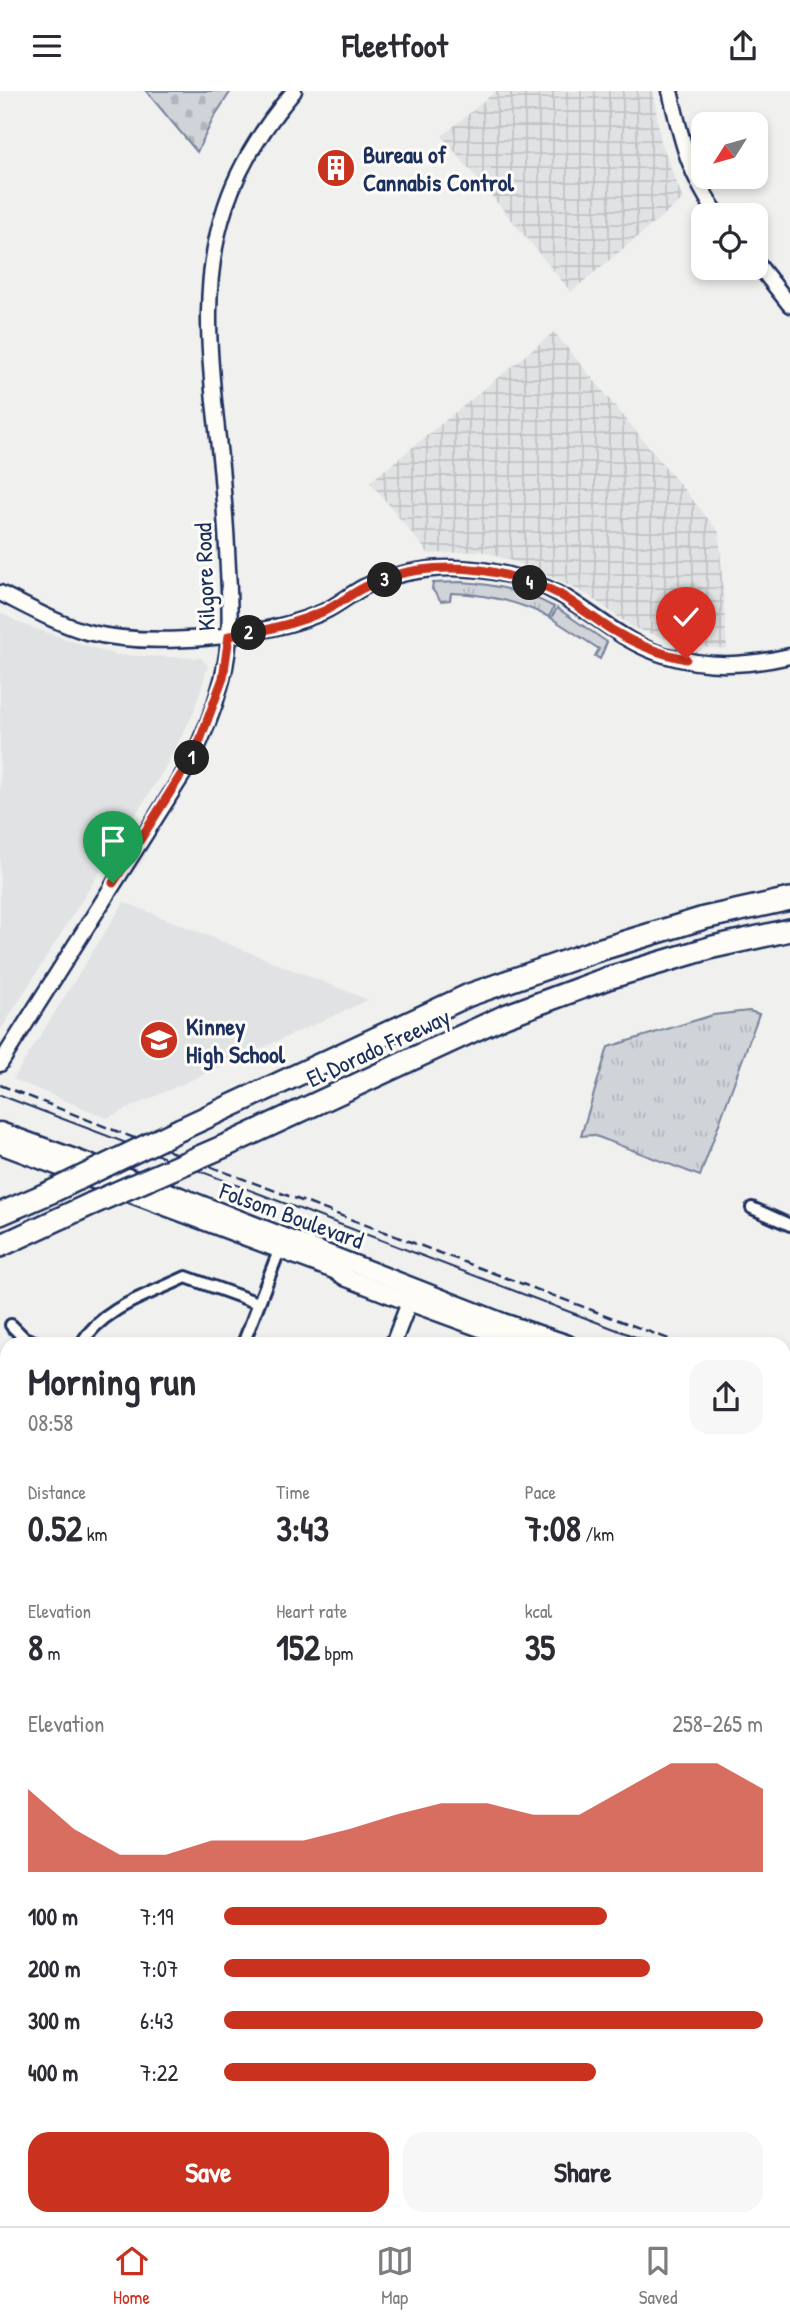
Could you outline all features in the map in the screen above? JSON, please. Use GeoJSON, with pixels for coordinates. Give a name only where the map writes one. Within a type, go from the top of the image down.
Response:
{"type":"FeatureCollection","features":[{"type":"Feature","properties":{"kind":"highway","name":"El Dorado Freeway"},"geometry":{"type":"LineString","coordinates":[[0,1214],[469,995],[595,951],[704,918],[790,899]]}},
{"type":"Feature","properties":{"kind":"highway","name":"El Dorado Freeway"},"geometry":{"type":"LineString","coordinates":[[0,1246],[505,1017],[608,978],[713,947],[790,930]]}},
{"type":"Feature","properties":{"kind":"main road","name":"Folsom Boulevard"},"geometry":{"type":"LineString","coordinates":[[0,1131],[168,1192],[282,1243],[508,1337]]}},
{"type":"Feature","properties":{"kind":"main road","name":"Folsom Boulevard"},"geometry":{"type":"LineString","coordinates":[[0,1145],[282,1243]]}},
{"type":"Feature","properties":{"kind":"main road","name":"Folsom Boulevard"},"geometry":{"type":"LineString","coordinates":[[412,1295],[546,1337]]}},
{"type":"Feature","properties":{"kind":"street","name":"Kilgore Road"},"geometry":{"type":"LineString","coordinates":[[0,1064],[196,751],[223,678],[231,610],[209,359],[210,285],[226,205],[256,144],[294,91]]}},
{"type":"Feature","properties":{"kind":"street"},"geometry":{"type":"LineString","coordinates":[[670,91],[685,155],[710,203]]}},
{"type":"Feature","properties":{"kind":"street"},"geometry":{"type":"LineString","coordinates":[[768,277],[790,305]]}},
{"type":"Feature","properties":{"kind":"street"},"geometry":{"type":"LineString","coordinates":[[0,593],[87,632],[144,639],[229,636],[272,629],[324,612],[365,586],[393,577],[452,568],[491,571],[558,593],[611,629],[664,655],[738,665],[790,656]]}},
{"type":"Feature","properties":{"kind":"street"},"geometry":{"type":"LineString","coordinates":[[752,1208],[790,1225]]}},
{"type":"Feature","properties":{"kind":"street"},"geometry":{"type":"LineString","coordinates":[[246,1337],[282,1243]]}},
{"type":"Feature","properties":{"kind":"street"},"geometry":{"type":"LineString","coordinates":[[86,1337],[112,1312],[186,1277],[258,1303]]}},
{"type":"Feature","properties":{"kind":"street"},"geometry":{"type":"LineString","coordinates":[[396,1337],[412,1295]]}},
{"type":"Feature","properties":{"kind":"street"},"geometry":{"type":"LineString","coordinates":[[11,1325],[23,1337]]}},
{"type":"Feature","properties":{"kind":"shaded area"},"geometry":{"type":"Polygon","coordinates":[[[496,91],[653,91],[661,142],[683,199],[571,292],[442,136],[496,91]]]}},
{"type":"Feature","properties":{"kind":"shaded area"},"geometry":{"type":"Polygon","coordinates":[[[554,332],[719,532],[727,649],[688,646],[634,628],[586,594],[536,569],[481,551],[429,554],[370,482],[554,332]]]}},
{"type":"Feature","properties":{"kind":"shaded area"},"geometry":{"type":"Polygon","coordinates":[[[0,613],[24,625],[115,655],[201,658],[208,666],[193,714],[163,771],[0,1031],[0,613]]]}},
{"type":"Feature","properties":{"kind":"shaded area","name":"Kinney High School"},"geometry":{"type":"Polygon","coordinates":[[[124,902],[368,1000],[107,1118],[13,1079],[124,902]]]}},
{"type":"Feature","properties":{"kind":"green space"},"geometry":{"type":"Polygon","coordinates":[[[146,91],[231,91],[214,117],[197,152],[146,91]]]}},
{"type":"Feature","properties":{"kind":"green space"},"geometry":{"type":"Polygon","coordinates":[[[461,582],[509,589],[554,607],[549,617],[501,599],[477,595],[451,593],[450,600],[441,601],[432,589],[433,583],[461,582]]]}},
{"type":"Feature","properties":{"kind":"green space"},"geometry":{"type":"Polygon","coordinates":[[[557,608],[607,642],[600,659],[595,656],[599,649],[551,618],[557,608]]]}},
{"type":"Feature","properties":{"kind":"green space"},"geometry":{"type":"Polygon","coordinates":[[[749,1011],[759,1014],[700,1176],[593,1135],[581,1136],[608,1047],[713,1015],[749,1011]]]}},
{"type":"Feature","properties":{"kind":"tram line"},"geometry":{"type":"LineString","coordinates":[[0,1095],[636,1337]]}},
{"type":"Feature","properties":{"kind":"railway"},"geometry":{"type":"LineString","coordinates":[[0,1085],[663,1337]]}},
{"type":"Feature","properties":{"kind":"place","name":"Bureau of Cannabis Control"},"geometry":{"type":"Point","coordinates":[336,168]}},
{"type":"Feature","properties":{"kind":"place","name":"Kinney High School"},"geometry":{"type":"Point","coordinates":[159,1040]}},
{"type":"Feature","properties":{"kind":"route"},"geometry":{"type":"LineString","coordinates":[[113,883],[196,751],[223,678],[229,636],[272,629],[324,612],[365,586],[393,577],[452,568],[491,571],[558,593],[632,641],[664,655],[686,659]]}}]}
